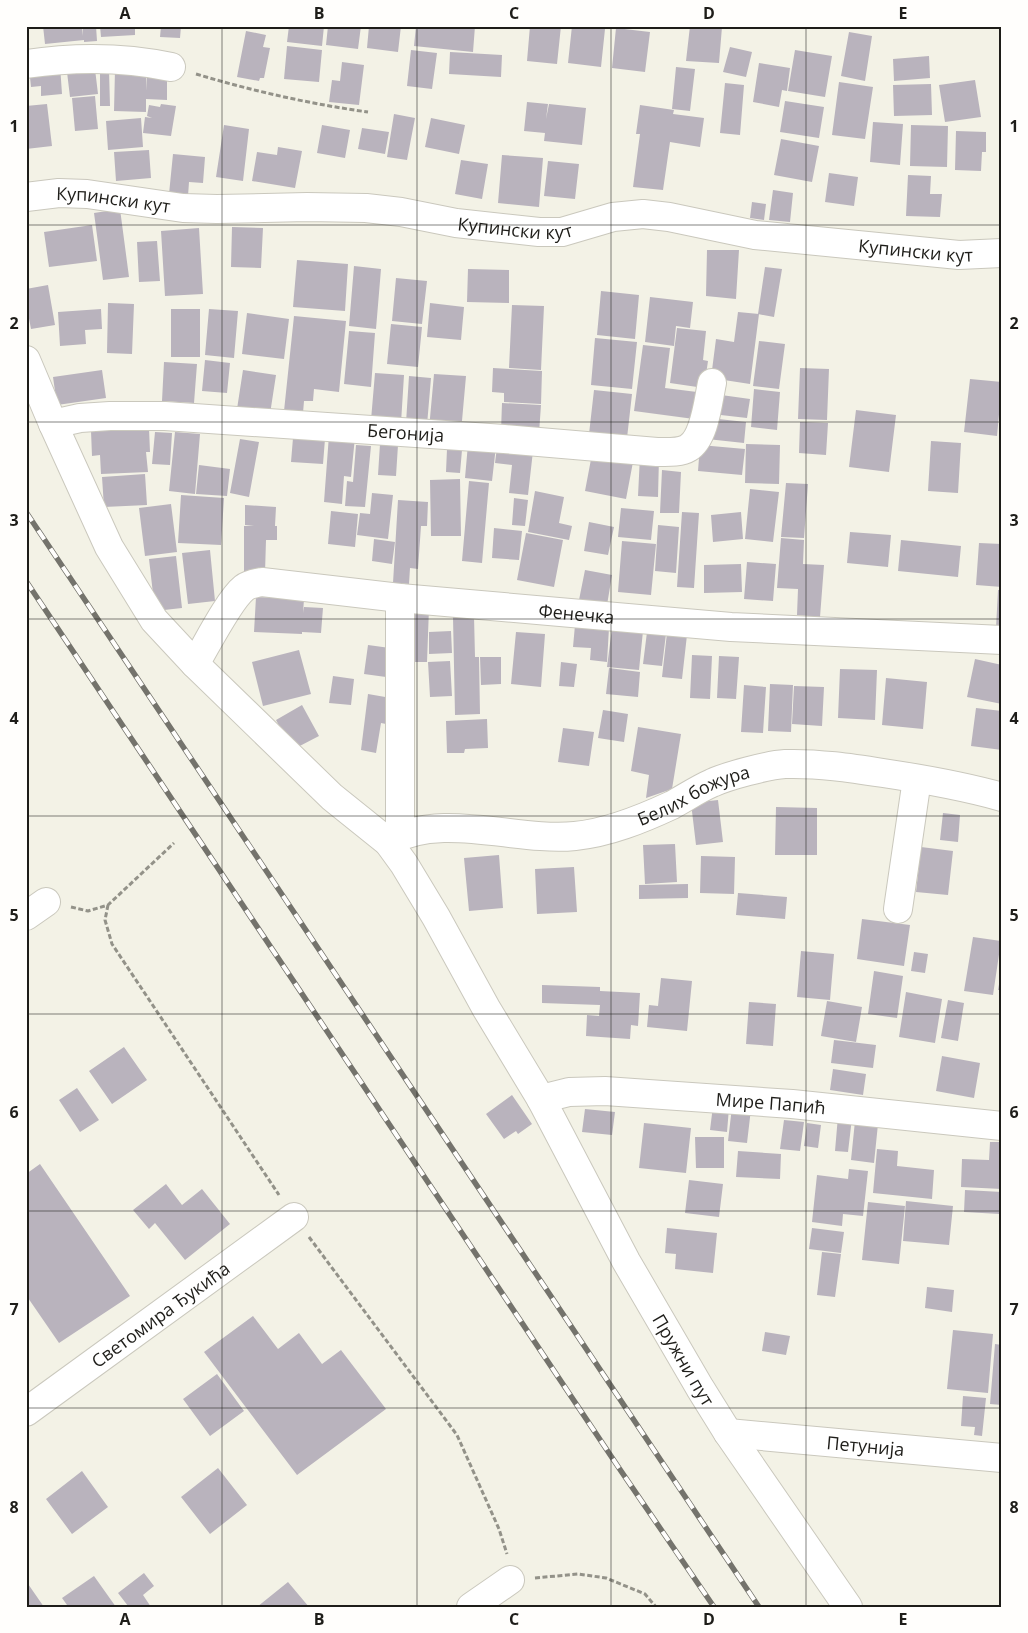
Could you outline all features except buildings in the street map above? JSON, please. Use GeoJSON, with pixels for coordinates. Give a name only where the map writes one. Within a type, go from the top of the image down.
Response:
{"type":"FeatureCollection","features":[{"type":"Feature","properties":{"kind":"street"},"geometry":{"type":"LineString","coordinates":[[26,64],[78,59],[144,61],[171,67]]}},
{"type":"Feature","properties":{"kind":"street","name":"Купински кут"},"geometry":{"type":"LineString","coordinates":[[26,197],[59,193],[87,194],[183,208],[366,208],[401,212],[456,223],[539,232],[562,232],[613,216],[643,214],[755,234],[959,255],[1002,254]]}},
{"type":"Feature","properties":{"kind":"street","name":"Пружни пут"},"geometry":{"type":"LineString","coordinates":[[26,360],[109,547],[154,620],[195,664],[332,797],[394,839],[404,864],[432,909],[486,1008],[541,1099],[626,1261],[728,1433],[848,1607]]}},
{"type":"Feature","properties":{"kind":"street","name":"Бегонија"},"geometry":{"type":"LineString","coordinates":[[53,424],[80,418],[110,416],[174,417],[504,439],[657,452],[675,451],[688,448],[697,439],[702,430],[712,383]]}},
{"type":"Feature","properties":{"kind":"street","name":"Фенечка"},"geometry":{"type":"LineString","coordinates":[[195,664],[243,589],[252,584],[262,582],[400,598],[731,627],[1002,640]]}},
{"type":"Feature","properties":{"kind":"street"},"geometry":{"type":"LineString","coordinates":[[394,839],[400,598]]}},
{"type":"Feature","properties":{"kind":"street","name":"Белих божура"},"geometry":{"type":"LineString","coordinates":[[394,839],[438,829],[467,829],[547,836],[575,836],[603,831],[672,805],[712,783],[739,774],[783,764],[852,768],[917,778],[1002,797]]}},
{"type":"Feature","properties":{"kind":"street"},"geometry":{"type":"LineString","coordinates":[[898,909],[917,778]]}},
{"type":"Feature","properties":{"kind":"street","name":"Мире Папић"},"geometry":{"type":"LineString","coordinates":[[541,1099],[569,1092],[605,1090],[792,1104],[1002,1126]]}},
{"type":"Feature","properties":{"kind":"street","name":"Светомира Ђукића"},"geometry":{"type":"LineString","coordinates":[[26,1412],[294,1217]]}},
{"type":"Feature","properties":{"kind":"street","name":"Петунија"},"geometry":{"type":"LineString","coordinates":[[728,1433],[1002,1458]]}},
{"type":"Feature","properties":{"kind":"street"},"geometry":{"type":"LineString","coordinates":[[471,1607],[510,1580]]}},
{"type":"Feature","properties":{"kind":"path"},"geometry":{"type":"LineString","coordinates":[[171,67],[251,90],[332,107],[368,112]]}},
{"type":"Feature","properties":{"kind":"path"},"geometry":{"type":"LineString","coordinates":[[36,909],[88,910],[108,905],[174,843]]}},
{"type":"Feature","properties":{"kind":"path"},"geometry":{"type":"LineString","coordinates":[[108,905],[105,920],[112,944],[294,1217],[457,1435],[499,1529],[507,1552],[510,1580],[578,1574],[606,1578],[645,1594],[656,1607]]}},
{"type":"Feature","properties":{"kind":"railway"},"geometry":{"type":"LineString","coordinates":[[26,512],[759,1607]]}},
{"type":"Feature","properties":{"kind":"railway"},"geometry":{"type":"LineString","coordinates":[[26,581],[714,1607]]}}]}
